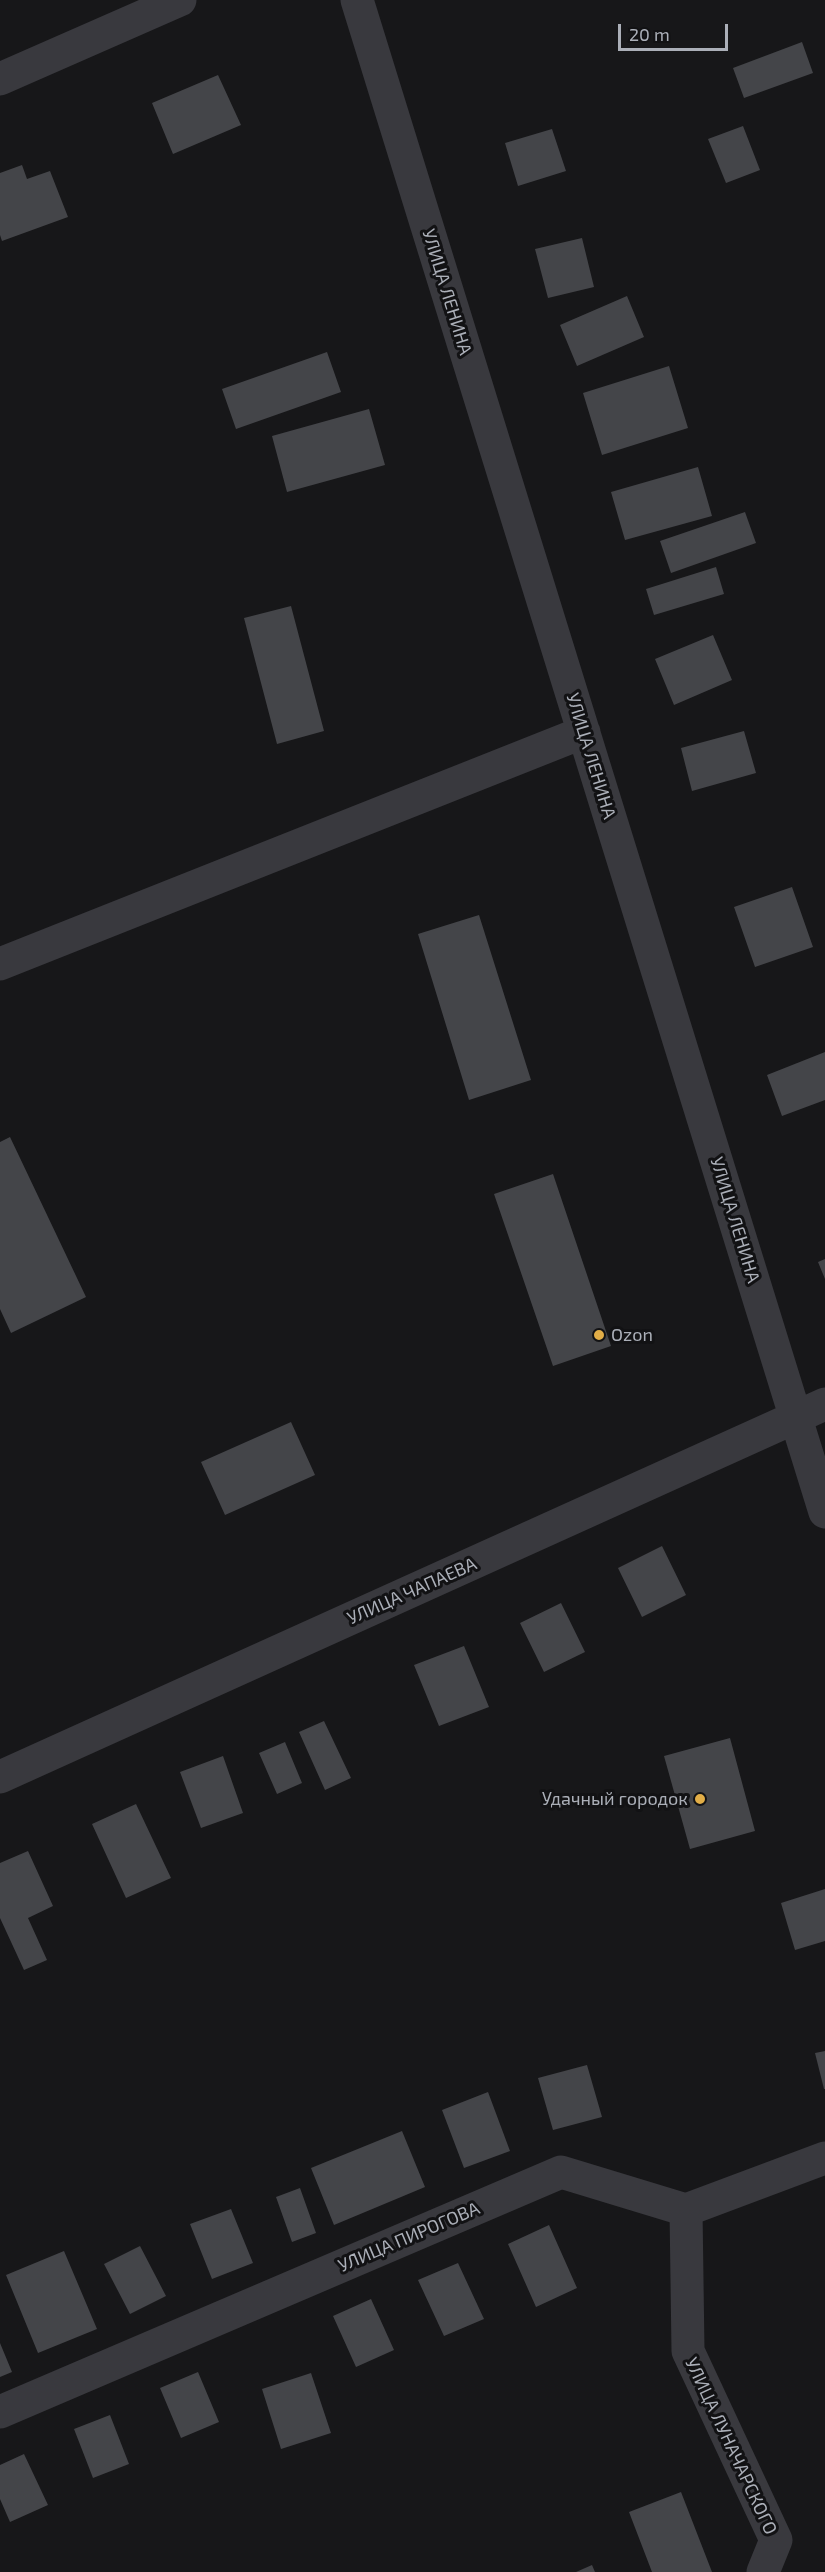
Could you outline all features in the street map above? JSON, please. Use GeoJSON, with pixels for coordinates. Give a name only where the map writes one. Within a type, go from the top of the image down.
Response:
{"type":"FeatureCollection","features":[{"type":"Feature","properties":{"kind":"street"},"geometry":{"type":"LineString","coordinates":[[0,79],[180,0]]}},
{"type":"Feature","properties":{"kind":"street","name":"УЛИЦА ЛЕНИНА"},"geometry":{"type":"LineString","coordinates":[[357,0],[584,732],[811,1411],[825,1512]]}},
{"type":"Feature","properties":{"kind":"street"},"geometry":{"type":"LineString","coordinates":[[0,964],[584,732]]}},
{"type":"Feature","properties":{"kind":"street","name":"УЛИЦА ЧАПАЕВА"},"geometry":{"type":"LineString","coordinates":[[0,1777],[811,1411]]}},
{"type":"Feature","properties":{"kind":"street"},"geometry":{"type":"LineString","coordinates":[[686,2210],[825,2158]]}},
{"type":"Feature","properties":{"kind":"street","name":"УЛИЦА ПИРОГОВА"},"geometry":{"type":"LineString","coordinates":[[0,2412],[561,2172],[686,2210]]}},
{"type":"Feature","properties":{"kind":"street","name":"УЛИЦА ЛУНАЧАРСКОГО"},"geometry":{"type":"LineString","coordinates":[[686,2210],[688,2351],[776,2540],[763,2572]]}},
{"type":"Feature","properties":{"kind":"building"},"geometry":{"type":"Polygon","coordinates":[[[802,42],[813,73],[744,98],[733,68],[802,42]]]}},
{"type":"Feature","properties":{"kind":"building"},"geometry":{"type":"Polygon","coordinates":[[[218,75],[241,125],[173,154],[152,103],[218,75]]]}},
{"type":"Feature","properties":{"kind":"building"},"geometry":{"type":"Polygon","coordinates":[[[743,126],[760,170],[726,183],[708,139],[743,126]]]}},
{"type":"Feature","properties":{"kind":"building"},"geometry":{"type":"Polygon","coordinates":[[[552,129],[566,171],[518,186],[505,143],[552,129]]]}},
{"type":"Feature","properties":{"kind":"building"},"geometry":{"type":"Polygon","coordinates":[[[22,165],[27,179],[50,171],[68,217],[2,241],[0,235],[0,173],[22,165]]]}},
{"type":"Feature","properties":{"kind":"building"},"geometry":{"type":"Polygon","coordinates":[[[582,238],[594,287],[548,298],[535,249],[582,238]]]}},
{"type":"Feature","properties":{"kind":"building"},"geometry":{"type":"Polygon","coordinates":[[[627,296],[644,337],[577,366],[560,325],[627,296]]]}},
{"type":"Feature","properties":{"kind":"building"},"geometry":{"type":"Polygon","coordinates":[[[327,352],[341,392],[236,429],[222,389],[327,352]]]}},
{"type":"Feature","properties":{"kind":"building"},"geometry":{"type":"Polygon","coordinates":[[[669,366],[688,428],[602,455],[583,393],[669,366]]]}},
{"type":"Feature","properties":{"kind":"building"},"geometry":{"type":"Polygon","coordinates":[[[369,409],[385,465],[287,492],[272,436],[369,409]]]}},
{"type":"Feature","properties":{"kind":"building"},"geometry":{"type":"Polygon","coordinates":[[[698,467],[712,516],[625,540],[611,492],[698,467]]]}},
{"type":"Feature","properties":{"kind":"building"},"geometry":{"type":"Polygon","coordinates":[[[745,512],[756,543],[671,573],[660,541],[745,512]]]}},
{"type":"Feature","properties":{"kind":"building"},"geometry":{"type":"Polygon","coordinates":[[[716,567],[724,594],[654,615],[646,589],[716,567]]]}},
{"type":"Feature","properties":{"kind":"building"},"geometry":{"type":"Polygon","coordinates":[[[291,606],[324,731],[277,744],[244,618],[291,606]]]}},
{"type":"Feature","properties":{"kind":"building"},"geometry":{"type":"Polygon","coordinates":[[[713,635],[732,680],[674,705],[655,659],[713,635]]]}},
{"type":"Feature","properties":{"kind":"building"},"geometry":{"type":"Polygon","coordinates":[[[744,731],[756,773],[692,791],[681,748],[744,731]]]}},
{"type":"Feature","properties":{"kind":"building"},"geometry":{"type":"Polygon","coordinates":[[[792,887],[813,947],[755,967],[734,907],[792,887]]]}},
{"type":"Feature","properties":{"kind":"building"},"geometry":{"type":"Polygon","coordinates":[[[479,915],[531,1080],[469,1100],[418,934],[479,915]]]}},
{"type":"Feature","properties":{"kind":"building"},"geometry":{"type":"Polygon","coordinates":[[[825,1052],[825,1100],[782,1116],[767,1075],[825,1052]]]}},
{"type":"Feature","properties":{"kind":"building"},"geometry":{"type":"Polygon","coordinates":[[[10,1137],[86,1297],[11,1333],[0,1309],[0,1142],[10,1137]]]}},
{"type":"Feature","properties":{"kind":"building"},"geometry":{"type":"Polygon","coordinates":[[[553,1174],[611,1346],[553,1366],[494,1194],[553,1174]]]}},
{"type":"Feature","properties":{"kind":"building"},"geometry":{"type":"Polygon","coordinates":[[[825,1259],[825,1279],[818,1262],[825,1259]]]}},
{"type":"Feature","properties":{"kind":"building"},"geometry":{"type":"Polygon","coordinates":[[[291,1422],[315,1475],[225,1515],[201,1462],[291,1422]]]}},
{"type":"Feature","properties":{"kind":"building"},"geometry":{"type":"Polygon","coordinates":[[[662,1546],[686,1595],[642,1617],[618,1568],[662,1546]]]}},
{"type":"Feature","properties":{"kind":"building"},"geometry":{"type":"Polygon","coordinates":[[[561,1603],[585,1652],[544,1672],[520,1623],[561,1603]]]}},
{"type":"Feature","properties":{"kind":"building"},"geometry":{"type":"Polygon","coordinates":[[[464,1646],[489,1707],[439,1726],[414,1665],[464,1646]]]}},
{"type":"Feature","properties":{"kind":"building"},"geometry":{"type":"Polygon","coordinates":[[[324,1721],[351,1778],[325,1790],[299,1732],[324,1721]]]}},
{"type":"Feature","properties":{"kind":"building"},"geometry":{"type":"Polygon","coordinates":[[[730,1738],[755,1831],[690,1849],[664,1756],[730,1738]]]}},
{"type":"Feature","properties":{"kind":"building"},"geometry":{"type":"Polygon","coordinates":[[[285,1742],[302,1783],[277,1794],[259,1753],[285,1742]]]}},
{"type":"Feature","properties":{"kind":"building"},"geometry":{"type":"Polygon","coordinates":[[[223,1756],[243,1813],[201,1828],[180,1772],[223,1756]]]}},
{"type":"Feature","properties":{"kind":"building"},"geometry":{"type":"Polygon","coordinates":[[[136,1804],[171,1878],[126,1898],[92,1824],[136,1804]]]}},
{"type":"Feature","properties":{"kind":"building"},"geometry":{"type":"Polygon","coordinates":[[[28,1851],[53,1906],[28,1918],[47,1960],[24,1970],[0,1918],[0,1863],[28,1851]]]}},
{"type":"Feature","properties":{"kind":"building"},"geometry":{"type":"Polygon","coordinates":[[[825,1889],[825,1941],[795,1950],[781,1903],[825,1889]]]}},
{"type":"Feature","properties":{"kind":"building"},"geometry":{"type":"Polygon","coordinates":[[[825,2051],[825,2089],[824,2089],[815,2053],[825,2051]]]}},
{"type":"Feature","properties":{"kind":"building"},"geometry":{"type":"Polygon","coordinates":[[[587,2065],[602,2117],[553,2130],[538,2078],[587,2065]]]}},
{"type":"Feature","properties":{"kind":"building"},"geometry":{"type":"Polygon","coordinates":[[[488,2092],[510,2151],[464,2168],[442,2110],[488,2092]]]}},
{"type":"Feature","properties":{"kind":"building"},"geometry":{"type":"Polygon","coordinates":[[[402,2131],[425,2187],[334,2225],[311,2168],[402,2131]]]}},
{"type":"Feature","properties":{"kind":"building"},"geometry":{"type":"Polygon","coordinates":[[[300,2188],[316,2233],[292,2242],[276,2197],[300,2188]]]}},
{"type":"Feature","properties":{"kind":"building"},"geometry":{"type":"Polygon","coordinates":[[[231,2209],[253,2263],[212,2279],[190,2224],[231,2209]]]}},
{"type":"Feature","properties":{"kind":"building"},"geometry":{"type":"Polygon","coordinates":[[[549,2225],[577,2288],[536,2307],[508,2244],[549,2225]]]}},
{"type":"Feature","properties":{"kind":"building"},"geometry":{"type":"Polygon","coordinates":[[[140,2246],[166,2296],[130,2314],[104,2264],[140,2246]]]}},
{"type":"Feature","properties":{"kind":"building"},"geometry":{"type":"Polygon","coordinates":[[[64,2251],[97,2329],[38,2353],[6,2275],[64,2251]]]}},
{"type":"Feature","properties":{"kind":"building"},"geometry":{"type":"Polygon","coordinates":[[[458,2263],[484,2319],[444,2336],[418,2280],[458,2263]]]}},
{"type":"Feature","properties":{"kind":"building"},"geometry":{"type":"Polygon","coordinates":[[[371,2299],[394,2350],[356,2367],[333,2316],[371,2299]]]}},
{"type":"Feature","properties":{"kind":"building"},"geometry":{"type":"Polygon","coordinates":[[[0,2343],[12,2372],[0,2377],[0,2343]]]}},
{"type":"Feature","properties":{"kind":"building"},"geometry":{"type":"Polygon","coordinates":[[[198,2372],[219,2422],[181,2438],[160,2388],[198,2372]]]}},
{"type":"Feature","properties":{"kind":"building"},"geometry":{"type":"Polygon","coordinates":[[[311,2373],[331,2433],[281,2449],[262,2389],[311,2373]]]}},
{"type":"Feature","properties":{"kind":"building"},"geometry":{"type":"Polygon","coordinates":[[[110,2415],[129,2464],[93,2478],[74,2429],[110,2415]]]}},
{"type":"Feature","properties":{"kind":"building"},"geometry":{"type":"Polygon","coordinates":[[[24,2454],[48,2505],[10,2522],[0,2499],[0,2465],[24,2454]]]}},
{"type":"Feature","properties":{"kind":"building"},"geometry":{"type":"Polygon","coordinates":[[[681,2492],[712,2572],[652,2572],[629,2512],[681,2492]]]}},
{"type":"Feature","properties":{"kind":"building"},"geometry":{"type":"Polygon","coordinates":[[[592,2565],[595,2572],[576,2572],[592,2565]]]}},
{"type":"Feature","properties":{"kind":"place","name":"Ozon"},"geometry":{"type":"Point","coordinates":[599,1335]}},
{"type":"Feature","properties":{"kind":"place","name":"Удачный городок"},"geometry":{"type":"Point","coordinates":[700,1799]}}]}
